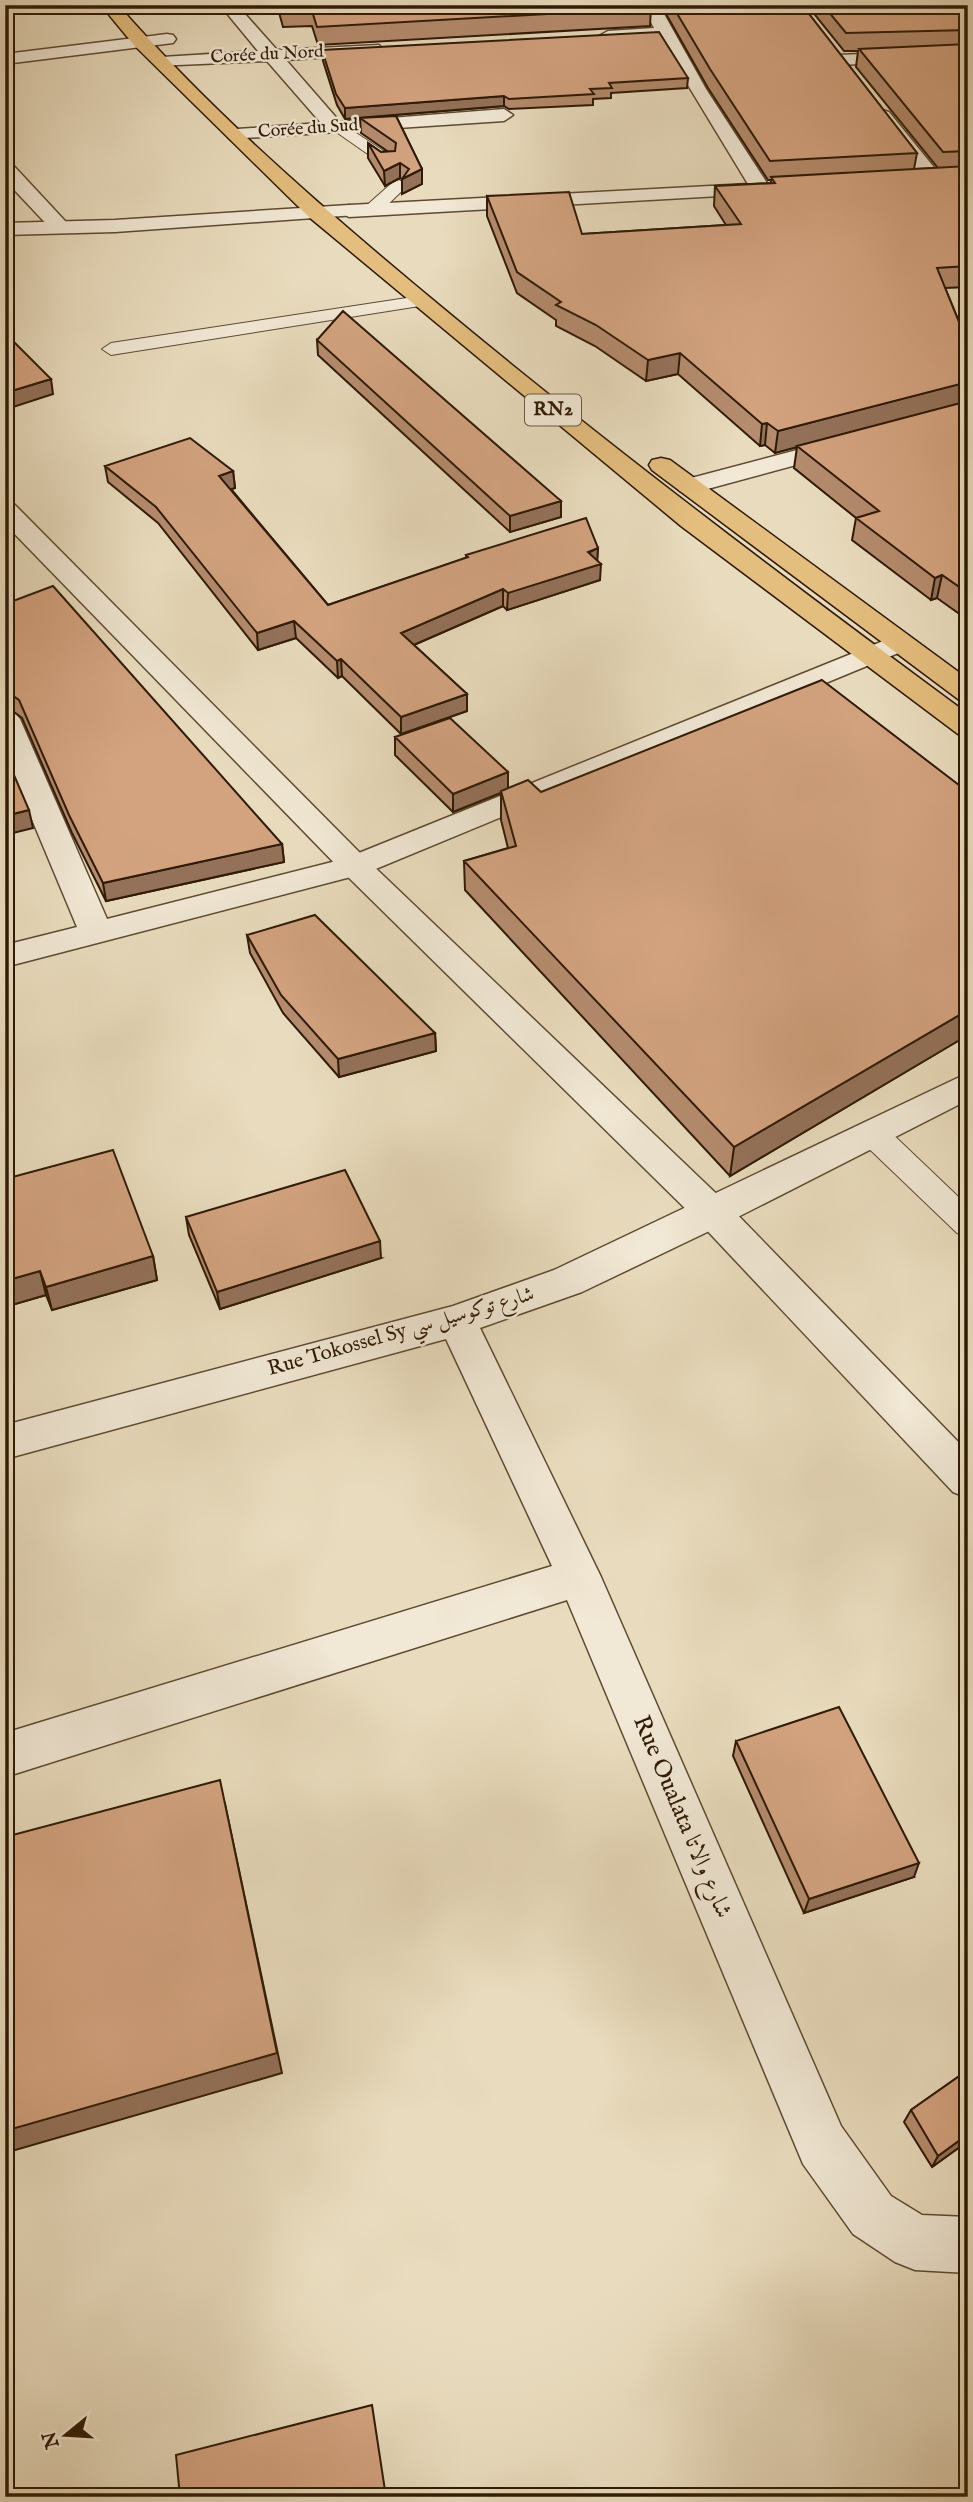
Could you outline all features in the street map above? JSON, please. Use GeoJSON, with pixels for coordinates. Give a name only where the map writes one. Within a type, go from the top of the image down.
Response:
{"type":"FeatureCollection","features":[{"type":"Feature","properties":{"kind":"highway"},"geometry":{"type":"LineString","coordinates":[[137,6],[187,60],[207,77]]}},
{"type":"Feature","properties":{"kind":"highway","name":"RN2"},"geometry":{"type":"LineString","coordinates":[[110,7],[162,62],[241,124],[420,301],[691,521],[869,657],[968,728]]}},
{"type":"Feature","properties":{"kind":"highway"},"geometry":{"type":"LineString","coordinates":[[265,131],[283,148]]}},
{"type":"Feature","properties":{"kind":"highway"},"geometry":{"type":"LineString","coordinates":[[360,210],[430,278]]}},
{"type":"Feature","properties":{"kind":"highway"},"geometry":{"type":"LineString","coordinates":[[642,449],[968,693]]}},
{"type":"Feature","properties":{"kind":"street"},"geometry":{"type":"LineString","coordinates":[[110,7],[176,5]]}},
{"type":"Feature","properties":{"kind":"street"},"geometry":{"type":"LineString","coordinates":[[229,5],[336,126]]}},
{"type":"Feature","properties":{"kind":"street"},"geometry":{"type":"LineString","coordinates":[[650,5],[697,89],[761,190]]}},
{"type":"Feature","properties":{"kind":"street"},"geometry":{"type":"LineString","coordinates":[[589,37],[666,33]]}},
{"type":"Feature","properties":{"kind":"street"},"geometry":{"type":"LineString","coordinates":[[5,59],[167,39]]}},
{"type":"Feature","properties":{"kind":"street","name":"Corée du Nord"},"geometry":{"type":"LineString","coordinates":[[162,62],[396,47]]}},
{"type":"Feature","properties":{"kind":"street"},"geometry":{"type":"LineString","coordinates":[[855,82],[833,54],[968,55]]}},
{"type":"Feature","properties":{"kind":"street"},"geometry":{"type":"LineString","coordinates":[[873,103],[934,180]]}},
{"type":"Feature","properties":{"kind":"street","name":"Corée du Sud"},"geometry":{"type":"LineString","coordinates":[[241,124],[265,131],[504,115]]}},
{"type":"Feature","properties":{"kind":"street"},"geometry":{"type":"LineString","coordinates":[[5,167],[59,226]]}},
{"type":"Feature","properties":{"kind":"street"},"geometry":{"type":"LineString","coordinates":[[907,181],[956,178]]}},
{"type":"Feature","properties":{"kind":"street"},"geometry":{"type":"LineString","coordinates":[[5,229],[115,226],[323,203],[360,210],[787,188]]}},
{"type":"Feature","properties":{"kind":"street"},"geometry":{"type":"LineString","coordinates":[[18,250],[115,226]]}},
{"type":"Feature","properties":{"kind":"street"},"geometry":{"type":"LineString","coordinates":[[689,486],[872,438]]}},
{"type":"Feature","properties":{"kind":"street"},"geometry":{"type":"LineString","coordinates":[[11,522],[355,866],[713,1213],[968,1480]]}},
{"type":"Feature","properties":{"kind":"street"},"geometry":{"type":"LineString","coordinates":[[5,956],[355,866],[898,643]]}},
{"type":"Feature","properties":{"kind":"street"},"geometry":{"type":"LineString","coordinates":[[5,719],[96,933]]}},
{"type":"Feature","properties":{"kind":"street","name":"Rue Tokossel Sy شارع توكوسيل سي"},"geometry":{"type":"LineString","coordinates":[[5,1442],[457,1320],[568,1281],[713,1213],[872,1133],[964,1092]]}},
{"type":"Feature","properties":{"kind":"street","name":"Rue Oualata شارع والاتا"},"geometry":{"type":"LineString","coordinates":[[457,1320],[579,1577],[822,2145],[872,2215],[915,2242],[968,2245]]}},
{"type":"Feature","properties":{"kind":"street"},"geometry":{"type":"LineString","coordinates":[[5,1755],[579,1577]]}},
{"type":"Feature","properties":{"kind":"lane"},"geometry":{"type":"LineString","coordinates":[[336,126],[388,161]]}},
{"type":"Feature","properties":{"kind":"lane"},"geometry":{"type":"LineString","coordinates":[[360,210],[399,185]]}},
{"type":"Feature","properties":{"kind":"lane"},"geometry":{"type":"LineString","coordinates":[[111,349],[420,301]]}},
{"type":"Feature","properties":{"kind":"lane"},"geometry":{"type":"LineString","coordinates":[[872,1133],[968,1225]]}},
{"type":"Feature","properties":{"kind":"building"},"geometry":{"type":"Polygon","coordinates":[[[281,5],[650,5],[651,8],[317,27],[311,8],[282,9],[281,5]]]}},
{"type":"Feature","properties":{"kind":"building"},"geometry":{"type":"Polygon","coordinates":[[[672,5],[802,5],[917,153],[770,161],[672,5]]]}},
{"type":"Feature","properties":{"kind":"building"},"geometry":{"type":"Polygon","coordinates":[[[823,5],[968,5],[968,30],[846,33],[823,5]]]}},
{"type":"Feature","properties":{"kind":"building"},"geometry":{"type":"Polygon","coordinates":[[[659,32],[688,78],[609,83],[612,88],[590,89],[594,94],[509,99],[504,96],[345,108],[336,94],[322,50],[659,32]]]}},
{"type":"Feature","properties":{"kind":"building"},"geometry":{"type":"Polygon","coordinates":[[[968,44],[968,151],[943,152],[859,49],[968,44]]]}},
{"type":"Feature","properties":{"kind":"building"},"geometry":{"type":"Polygon","coordinates":[[[396,116],[422,169],[402,179],[409,169],[400,163],[384,171],[368,143],[381,152],[395,151],[396,143],[360,118],[396,116]]]}},
{"type":"Feature","properties":{"kind":"building"},"geometry":{"type":"Polygon","coordinates":[[[968,166],[968,266],[937,268],[968,344],[968,382],[778,431],[767,423],[762,424],[680,353],[648,360],[596,325],[556,305],[561,302],[517,272],[487,196],[569,192],[582,234],[741,224],[715,186],[775,183],[771,177],[968,166]]]}},
{"type":"Feature","properties":{"kind":"building"},"geometry":{"type":"Polygon","coordinates":[[[343,311],[561,501],[510,516],[317,340],[343,311]]]}},
{"type":"Feature","properties":{"kind":"building"},"geometry":{"type":"Polygon","coordinates":[[[5,333],[51,379],[5,393],[5,333]]]}},
{"type":"Feature","properties":{"kind":"building"},"geometry":{"type":"Polygon","coordinates":[[[968,401],[968,593],[942,575],[935,578],[856,518],[879,511],[797,446],[968,401]]]}},
{"type":"Feature","properties":{"kind":"building"},"geometry":{"type":"Polygon","coordinates":[[[190,438],[233,471],[219,476],[328,605],[468,557],[466,555],[586,518],[598,548],[588,552],[601,564],[508,593],[503,589],[401,633],[467,694],[401,717],[341,659],[337,661],[294,621],[257,633],[156,507],[105,466],[190,438]]]}},
{"type":"Feature","properties":{"kind":"building"},"geometry":{"type":"Polygon","coordinates":[[[53,586],[282,844],[103,883],[69,815],[19,700],[5,689],[5,604],[53,586]]]}},
{"type":"Feature","properties":{"kind":"building"},"geometry":{"type":"Polygon","coordinates":[[[822,680],[968,792],[968,1010],[734,1147],[464,861],[516,846],[501,791],[528,780],[541,792],[822,680]]]}},
{"type":"Feature","properties":{"kind":"building"},"geometry":{"type":"Polygon","coordinates":[[[450,718],[508,772],[453,794],[395,737],[450,718]]]}},
{"type":"Feature","properties":{"kind":"building"},"geometry":{"type":"Polygon","coordinates":[[[8,761],[29,810],[5,816],[5,762],[8,761]]]}},
{"type":"Feature","properties":{"kind":"building"},"geometry":{"type":"Polygon","coordinates":[[[315,915],[435,1033],[338,1059],[281,995],[247,935],[315,915]]]}},
{"type":"Feature","properties":{"kind":"building"},"geometry":{"type":"Polygon","coordinates":[[[113,1150],[153,1256],[46,1287],[40,1271],[5,1281],[5,1179],[113,1150]]]}},
{"type":"Feature","properties":{"kind":"building"},"geometry":{"type":"Polygon","coordinates":[[[345,1170],[380,1241],[217,1292],[186,1217],[345,1170]]]}},
{"type":"Feature","properties":{"kind":"building"},"geometry":{"type":"Polygon","coordinates":[[[839,1707],[919,1863],[809,1899],[736,1741],[839,1707]]]}},
{"type":"Feature","properties":{"kind":"building"},"geometry":{"type":"Polygon","coordinates":[[[220,1780],[277,2053],[5,2131],[5,1837],[220,1780]]]}},
{"type":"Feature","properties":{"kind":"building"},"geometry":{"type":"Polygon","coordinates":[[[968,2070],[968,2134],[938,2156],[911,2110],[968,2070]]]}},
{"type":"Feature","properties":{"kind":"building"},"geometry":{"type":"Polygon","coordinates":[[[372,2405],[386,2497],[180,2497],[176,2455],[372,2405]]]}}]}
